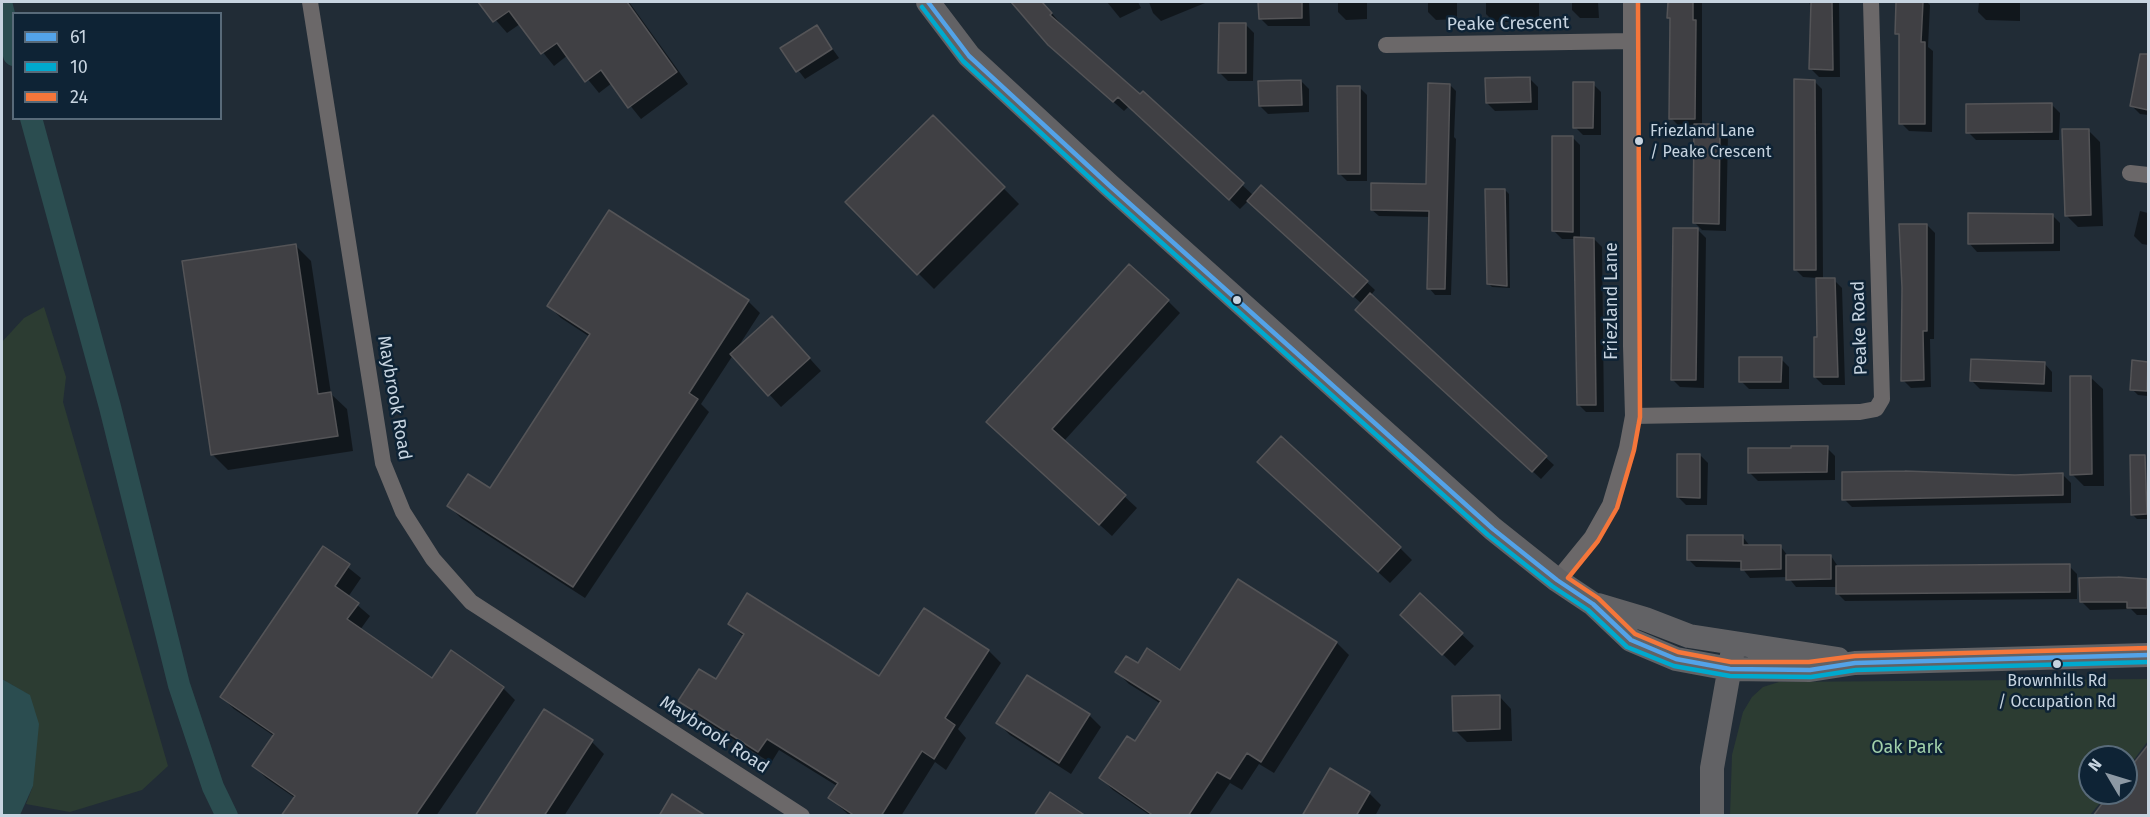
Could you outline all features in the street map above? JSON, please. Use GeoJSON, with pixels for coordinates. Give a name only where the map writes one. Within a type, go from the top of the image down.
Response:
{"type":"FeatureCollection","features":[{"type":"Feature","properties":{"kind":"main road"},"geometry":{"type":"LineString","coordinates":[[928,2],[969,56],[1102,178],[1485,522],[1557,580],[1593,604],[1632,640],[1676,659],[1730,669],[1810,670],[1855,663],[2148,655]]}},
{"type":"Feature","properties":{"kind":"main road"},"geometry":{"type":"LineString","coordinates":[[1593,604],[1645,619],[1689,636],[1816,654],[1855,663]]}},
{"type":"Feature","properties":{"kind":"main road"},"geometry":{"type":"LineString","coordinates":[[1712,816],[1712,768],[1734,644]]}},
{"type":"Feature","properties":{"kind":"street","name":"Maybrook Road"},"geometry":{"type":"LineString","coordinates":[[310,2],[383,463],[403,512],[433,559],[471,602],[802,816]]}},
{"type":"Feature","properties":{"kind":"street","name":"Friezland Lane"},"geometry":{"type":"LineString","coordinates":[[1557,580],[1592,537],[1610,505],[1627,448],[1633,416],[1630,346],[1631,2]]}},
{"type":"Feature","properties":{"kind":"street","name":"Peake Road"},"geometry":{"type":"LineString","coordinates":[[1633,416],[1860,412],[1876,409],[1881,399],[1871,2]]}},
{"type":"Feature","properties":{"kind":"street","name":"Peake Crescent"},"geometry":{"type":"LineString","coordinates":[[1386,45],[1631,41]]}},
{"type":"Feature","properties":{"kind":"street"},"geometry":{"type":"LineString","coordinates":[[2130,172],[2148,175]]}},
{"type":"Feature","properties":{"kind":"green space"},"geometry":{"type":"Polygon","coordinates":[[[44,307],[66,377],[63,402],[168,766],[142,790],[70,812],[26,804],[33,786],[29,695],[2,679],[2,342],[24,318],[44,307]]]}},
{"type":"Feature","properties":{"kind":"green space","name":"Oak Park"},"geometry":{"type":"Polygon","coordinates":[[[2148,679],[2148,741],[2138,754],[2138,745],[2078,745],[2078,805],[2098,805],[2090,815],[1730,816],[1732,755],[1743,712],[1752,697],[1763,687],[1779,682],[2148,679]]]}},
{"type":"Feature","properties":{"kind":"shaded area"},"geometry":{"type":"Polygon","coordinates":[[[2,679],[30,695],[39,724],[33,786],[20,815],[2,815],[2,679]]]}},
{"type":"Feature","properties":{"kind":"building"},"geometry":{"type":"Polygon","coordinates":[[[478,2],[627,2],[677,72],[628,108],[601,70],[585,82],[557,43],[541,54],[509,11],[493,22],[478,2]]]}},
{"type":"Feature","properties":{"kind":"building"},"geometry":{"type":"Polygon","coordinates":[[[1011,2],[1042,2],[1052,13],[1050,15],[1140,94],[1143,91],[1244,183],[1229,200],[1118,97],[1113,102],[1048,45],[1011,2]]]}},
{"type":"Feature","properties":{"kind":"building"},"geometry":{"type":"Polygon","coordinates":[[[1258,2],[1302,2],[1302,18],[1259,19],[1258,2]]]}},
{"type":"Feature","properties":{"kind":"building"},"geometry":{"type":"Polygon","coordinates":[[[1668,2],[1693,2],[1693,20],[1696,20],[1695,119],[1669,119],[1670,18],[1667,18],[1668,2]]]}},
{"type":"Feature","properties":{"kind":"building"},"geometry":{"type":"Polygon","coordinates":[[[1811,2],[1832,2],[1833,70],[1809,69],[1811,2]]]}},
{"type":"Feature","properties":{"kind":"building"},"geometry":{"type":"Polygon","coordinates":[[[1896,2],[1923,2],[1921,42],[1925,42],[1925,124],[1899,124],[1899,34],[1895,34],[1896,2]]]}},
{"type":"Feature","properties":{"kind":"building"},"geometry":{"type":"Polygon","coordinates":[[[1219,23],[1246,23],[1246,73],[1218,73],[1219,23]]]}},
{"type":"Feature","properties":{"kind":"building"},"geometry":{"type":"Polygon","coordinates":[[[817,25],[832,49],[796,72],[780,48],[817,25]]]}},
{"type":"Feature","properties":{"kind":"building"},"geometry":{"type":"Polygon","coordinates":[[[2140,54],[2148,54],[2148,110],[2130,106],[2140,54]]]}},
{"type":"Feature","properties":{"kind":"building"},"geometry":{"type":"Polygon","coordinates":[[[1530,77],[1531,102],[1486,103],[1485,78],[1530,77]]]}},
{"type":"Feature","properties":{"kind":"building"},"geometry":{"type":"Polygon","coordinates":[[[1794,79],[1815,80],[1816,270],[1794,270],[1794,79]]]}},
{"type":"Feature","properties":{"kind":"building"},"geometry":{"type":"Polygon","coordinates":[[[1301,80],[1302,105],[1259,106],[1258,81],[1301,80]]]}},
{"type":"Feature","properties":{"kind":"building"},"geometry":{"type":"Polygon","coordinates":[[[1573,82],[1594,82],[1593,128],[1573,128],[1573,82]]]}},
{"type":"Feature","properties":{"kind":"building"},"geometry":{"type":"Polygon","coordinates":[[[1428,83],[1450,84],[1445,289],[1427,289],[1429,211],[1371,210],[1371,183],[1426,184],[1428,83]]]}},
{"type":"Feature","properties":{"kind":"building"},"geometry":{"type":"Polygon","coordinates":[[[1337,86],[1360,86],[1360,174],[1338,174],[1337,86]]]}},
{"type":"Feature","properties":{"kind":"building"},"geometry":{"type":"Polygon","coordinates":[[[2052,103],[2052,132],[1966,133],[1966,104],[2052,103]]]}},
{"type":"Feature","properties":{"kind":"building"},"geometry":{"type":"Polygon","coordinates":[[[933,115],[1005,187],[917,275],[845,202],[933,115]]]}},
{"type":"Feature","properties":{"kind":"building"},"geometry":{"type":"Polygon","coordinates":[[[1694,124],[1720,124],[1719,224],[1693,223],[1694,124]]]}},
{"type":"Feature","properties":{"kind":"building"},"geometry":{"type":"Polygon","coordinates":[[[2062,129],[2089,129],[2091,215],[2065,216],[2062,129]]]}},
{"type":"Feature","properties":{"kind":"building"},"geometry":{"type":"Polygon","coordinates":[[[1552,136],[1573,136],[1573,232],[1552,231],[1552,136]]]}},
{"type":"Feature","properties":{"kind":"building"},"geometry":{"type":"Polygon","coordinates":[[[1261,185],[1368,281],[1353,297],[1247,201],[1261,185]]]}},
{"type":"Feature","properties":{"kind":"building"},"geometry":{"type":"Polygon","coordinates":[[[1485,189],[1505,189],[1507,286],[1487,284],[1485,189]]]}},
{"type":"Feature","properties":{"kind":"building"},"geometry":{"type":"Polygon","coordinates":[[[609,210],[749,300],[689,393],[698,399],[573,587],[447,506],[468,474],[490,488],[590,334],[547,306],[609,210]]]}},
{"type":"Feature","properties":{"kind":"building"},"geometry":{"type":"Polygon","coordinates":[[[1968,213],[2053,214],[2053,243],[1968,244],[1968,213]]]}},
{"type":"Feature","properties":{"kind":"building"},"geometry":{"type":"Polygon","coordinates":[[[1899,224],[1927,224],[1927,331],[1923,331],[1924,380],[1901,381],[1902,288],[1899,224]]]}},
{"type":"Feature","properties":{"kind":"building"},"geometry":{"type":"Polygon","coordinates":[[[1673,228],[1698,228],[1696,380],[1671,380],[1673,228]]]}},
{"type":"Feature","properties":{"kind":"building"},"geometry":{"type":"Polygon","coordinates":[[[1574,237],[1594,238],[1596,405],[1577,405],[1574,237]]]}},
{"type":"Feature","properties":{"kind":"building"},"geometry":{"type":"Polygon","coordinates":[[[296,244],[318,394],[331,392],[338,436],[211,455],[182,261],[296,244]]]}},
{"type":"Feature","properties":{"kind":"building"},"geometry":{"type":"Polygon","coordinates":[[[1129,264],[1169,300],[1052,429],[1126,495],[1099,525],[986,422],[1129,264]]]}},
{"type":"Feature","properties":{"kind":"building"},"geometry":{"type":"Polygon","coordinates":[[[1816,278],[1835,278],[1838,377],[1814,377],[1814,337],[1817,337],[1816,278]]]}},
{"type":"Feature","properties":{"kind":"building"},"geometry":{"type":"Polygon","coordinates":[[[1370,293],[1547,456],[1532,472],[1355,310],[1370,293]]]}},
{"type":"Feature","properties":{"kind":"building"},"geometry":{"type":"Polygon","coordinates":[[[772,316],[810,358],[768,396],[730,354],[772,316]]]}},
{"type":"Feature","properties":{"kind":"building"},"geometry":{"type":"Polygon","coordinates":[[[1739,357],[1782,357],[1781,382],[1739,382],[1739,357]]]}},
{"type":"Feature","properties":{"kind":"building"},"geometry":{"type":"Polygon","coordinates":[[[1971,359],[2045,362],[2044,384],[1970,381],[1971,359]]]}},
{"type":"Feature","properties":{"kind":"building"},"geometry":{"type":"Polygon","coordinates":[[[2132,360],[2148,362],[2147,391],[2130,390],[2132,360]]]}},
{"type":"Feature","properties":{"kind":"building"},"geometry":{"type":"Polygon","coordinates":[[[2070,376],[2091,376],[2092,474],[2070,475],[2070,376]]]}},
{"type":"Feature","properties":{"kind":"building"},"geometry":{"type":"Polygon","coordinates":[[[1281,436],[1401,547],[1378,572],[1257,462],[1281,436]]]}},
{"type":"Feature","properties":{"kind":"building"},"geometry":{"type":"Polygon","coordinates":[[[1791,446],[1828,446],[1827,472],[1748,473],[1748,448],[1791,448],[1791,446]]]}},
{"type":"Feature","properties":{"kind":"building"},"geometry":{"type":"Polygon","coordinates":[[[1677,454],[1700,454],[1700,498],[1677,497],[1677,454]]]}},
{"type":"Feature","properties":{"kind":"building"},"geometry":{"type":"Polygon","coordinates":[[[2130,455],[2145,455],[2147,514],[2131,515],[2130,455]]]}},
{"type":"Feature","properties":{"kind":"building"},"geometry":{"type":"Polygon","coordinates":[[[1905,471],[2015,475],[2063,473],[2063,495],[1842,500],[1842,472],[1905,471]]]}},
{"type":"Feature","properties":{"kind":"building"},"geometry":{"type":"Polygon","coordinates":[[[1687,535],[1743,535],[1743,545],[1781,545],[1781,569],[1741,570],[1741,561],[1687,560],[1687,535]]]}},
{"type":"Feature","properties":{"kind":"building"},"geometry":{"type":"Polygon","coordinates":[[[323,546],[350,564],[335,586],[359,603],[347,619],[432,678],[451,650],[504,687],[415,816],[281,816],[295,796],[252,766],[274,734],[220,697],[323,546]]]}},
{"type":"Feature","properties":{"kind":"building"},"geometry":{"type":"Polygon","coordinates":[[[1786,555],[1831,555],[1831,579],[1786,580],[1786,555]]]}},
{"type":"Feature","properties":{"kind":"building"},"geometry":{"type":"Polygon","coordinates":[[[2070,564],[2070,592],[1836,594],[1836,566],[2070,564]]]}},
{"type":"Feature","properties":{"kind":"building"},"geometry":{"type":"Polygon","coordinates":[[[2079,578],[2147,579],[2147,608],[2127,608],[2127,602],[2080,602],[2079,578]]]}},
{"type":"Feature","properties":{"kind":"building"},"geometry":{"type":"Polygon","coordinates":[[[1238,579],[1337,642],[1261,762],[1247,753],[1230,779],[1217,772],[1188,816],[1154,816],[1099,778],[1127,736],[1135,741],[1161,701],[1115,672],[1126,656],[1138,663],[1147,648],[1180,670],[1238,579]]]}},
{"type":"Feature","properties":{"kind":"building"},"geometry":{"type":"Polygon","coordinates":[[[747,593],[879,676],[924,608],[989,650],[945,718],[955,725],[934,759],[922,751],[881,816],[855,816],[828,798],[838,783],[767,739],[758,752],[678,701],[699,669],[716,679],[744,634],[728,624],[747,593]]]}},
{"type":"Feature","properties":{"kind":"building"},"geometry":{"type":"Polygon","coordinates":[[[1420,593],[1463,633],[1442,655],[1400,615],[1420,593]]]}},
{"type":"Feature","properties":{"kind":"building"},"geometry":{"type":"Polygon","coordinates":[[[1027,675],[1090,714],[1059,763],[996,723],[1027,675]]]}},
{"type":"Feature","properties":{"kind":"building"},"geometry":{"type":"Polygon","coordinates":[[[1500,695],[1500,729],[1453,731],[1452,696],[1500,695]]]}},
{"type":"Feature","properties":{"kind":"building"},"geometry":{"type":"Polygon","coordinates":[[[544,709],[593,740],[544,816],[475,816],[544,709]]]}},
{"type":"Feature","properties":{"kind":"building"},"geometry":{"type":"Polygon","coordinates":[[[2148,745],[2148,816],[2093,816],[2101,805],[2138,805],[2138,758],[2148,745]]]}},
{"type":"Feature","properties":{"kind":"building"},"geometry":{"type":"Polygon","coordinates":[[[1330,768],[1370,792],[1356,816],[1302,816],[1330,768]]]}},
{"type":"Feature","properties":{"kind":"building"},"geometry":{"type":"Polygon","coordinates":[[[1050,792],[1086,816],[1034,816],[1050,792]]]}},
{"type":"Feature","properties":{"kind":"building"},"geometry":{"type":"Polygon","coordinates":[[[672,794],[706,816],[659,816],[672,794]]]}},
{"type":"Feature","properties":{"kind":"waterway"},"geometry":{"type":"LineString","coordinates":[[2,6],[12,47]]}},
{"type":"Feature","properties":{"kind":"waterway"},"geometry":{"type":"LineString","coordinates":[[32,120],[110,407],[179,685],[213,787],[227,816]]}},
{"type":"Feature","properties":{"kind":"transit line","name":"61"},"geometry":{"type":"LineString","coordinates":[[928,2],[969,56],[1110,186],[1493,529],[1557,580],[1593,604],[1631,640],[1676,659],[1730,669],[1810,670],[1855,663],[2148,655]]}},
{"type":"Feature","properties":{"kind":"transit line","name":"24"},"geometry":{"type":"LineString","coordinates":[[1638,2],[1640,417],[1634,450],[1617,508],[1598,541],[1568,578],[1598,598],[1635,634],[1678,652],[1731,662],[1809,662],[1855,656],[2148,648]]}},
{"type":"Feature","properties":{"kind":"transit line","name":"10"},"geometry":{"type":"LineString","coordinates":[[922,7],[963,61],[1105,192],[1488,535],[1552,586],[1588,610],[1627,647],[1674,666],[1730,676],[1811,677],[1856,670],[2148,662]]}},
{"type":"Feature","properties":{"kind":"place","name":"Friezland Lane / Peake Crescent"},"geometry":{"type":"Point","coordinates":[1639,141]}},
{"type":"Feature","properties":{"kind":"place","name":"Brownhills Rd / Occupation Rd"},"geometry":{"type":"Point","coordinates":[2057,664]}}]}
